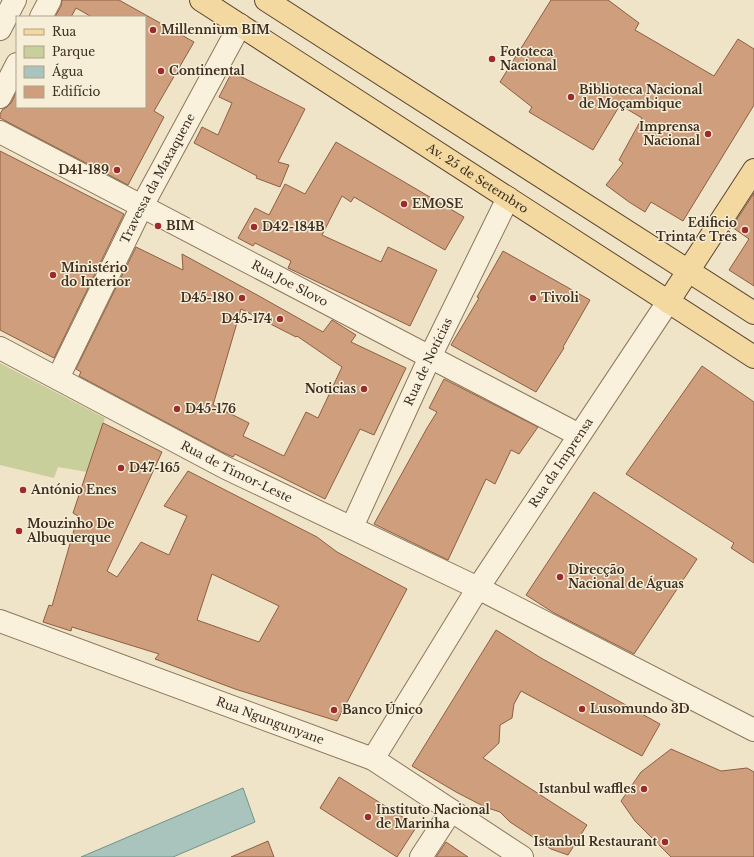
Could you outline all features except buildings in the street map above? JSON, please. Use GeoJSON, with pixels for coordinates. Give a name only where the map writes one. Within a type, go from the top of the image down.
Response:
{"type":"FeatureCollection","features":[{"type":"Feature","properties":{"kind":"main road","name":"Av. 25 de Setembro"},"geometry":{"type":"LineString","coordinates":[[201,0],[754,357]]}},
{"type":"Feature","properties":{"kind":"main road"},"geometry":{"type":"LineString","coordinates":[[266,0],[337,47],[689,270],[754,313]]}},
{"type":"Feature","properties":{"kind":"main road","name":"Rua da Imprensa"},"geometry":{"type":"LineString","coordinates":[[668,302],[754,170]]}},
{"type":"Feature","properties":{"kind":"street"},"geometry":{"type":"LineString","coordinates":[[0,28],[15,0]]}},
{"type":"Feature","properties":{"kind":"street"},"geometry":{"type":"LineString","coordinates":[[42,16],[50,0]]}},
{"type":"Feature","properties":{"kind":"street","name":"Travessa da Maxaquene"},"geometry":{"type":"LineString","coordinates":[[58,378],[142,206],[240,25]]}},
{"type":"Feature","properties":{"kind":"street"},"geometry":{"type":"LineString","coordinates":[[0,96],[16,66]]}},
{"type":"Feature","properties":{"kind":"street","name":"Rua Joe Slovo"},"geometry":{"type":"LineString","coordinates":[[0,132],[579,435]]}},
{"type":"Feature","properties":{"kind":"street","name":"Rua de Notícias"},"geometry":{"type":"LineString","coordinates":[[352,527],[430,357],[508,198]]}},
{"type":"Feature","properties":{"kind":"street","name":"Rua da Imprensa"},"geometry":{"type":"LineString","coordinates":[[373,759],[478,588],[668,302]]}},
{"type":"Feature","properties":{"kind":"street","name":"Rua de Timor-Leste"},"geometry":{"type":"LineString","coordinates":[[0,348],[226,468],[478,588],[754,730]]}},
{"type":"Feature","properties":{"kind":"street","name":"Rua Ngungunyane"},"geometry":{"type":"LineString","coordinates":[[0,621],[373,759],[522,857]]}},
{"type":"Feature","properties":{"kind":"street"},"geometry":{"type":"LineString","coordinates":[[421,857],[451,811]]}},
{"type":"Feature","properties":{"kind":"green space"},"geometry":{"type":"Polygon","coordinates":[[[0,363],[105,418],[87,472],[58,467],[54,478],[0,465],[0,363]]]}},
{"type":"Feature","properties":{"kind":"water"},"geometry":{"type":"Polygon","coordinates":[[[243,788],[255,822],[173,857],[81,857],[243,788]]]}},
{"type":"Feature","properties":{"kind":"place","name":"Millennium BIM"},"geometry":{"type":"Point","coordinates":[153,30]}},
{"type":"Feature","properties":{"kind":"place","name":"Fototeca Nacional"},"geometry":{"type":"Point","coordinates":[492,59]}},
{"type":"Feature","properties":{"kind":"place","name":"Continental"},"geometry":{"type":"Point","coordinates":[161,71]}},
{"type":"Feature","properties":{"kind":"place","name":"Biblioteca Nacional de Moçambique"},"geometry":{"type":"Point","coordinates":[571,97]}},
{"type":"Feature","properties":{"kind":"place","name":"Imprensa Nacional"},"geometry":{"type":"Point","coordinates":[708,134]}},
{"type":"Feature","properties":{"kind":"place","name":"D41-189"},"geometry":{"type":"Point","coordinates":[117,170]}},
{"type":"Feature","properties":{"kind":"place","name":"EMOSE"},"geometry":{"type":"Point","coordinates":[404,204]}},
{"type":"Feature","properties":{"kind":"place","name":"BIM"},"geometry":{"type":"Point","coordinates":[158,226]}},
{"type":"Feature","properties":{"kind":"place","name":"D42-184B"},"geometry":{"type":"Point","coordinates":[254,227]}},
{"type":"Feature","properties":{"kind":"place","name":"Edificio Trinta e Três"},"geometry":{"type":"Point","coordinates":[745,230]}},
{"type":"Feature","properties":{"kind":"place","name":"Ministério do Interior"},"geometry":{"type":"Point","coordinates":[53,275]}},
{"type":"Feature","properties":{"kind":"place","name":"D45-180"},"geometry":{"type":"Point","coordinates":[242,298]}},
{"type":"Feature","properties":{"kind":"place","name":"Tivoli"},"geometry":{"type":"Point","coordinates":[533,298]}},
{"type":"Feature","properties":{"kind":"place","name":"D45-174"},"geometry":{"type":"Point","coordinates":[280,319]}},
{"type":"Feature","properties":{"kind":"place","name":"Noticias"},"geometry":{"type":"Point","coordinates":[364,389]}},
{"type":"Feature","properties":{"kind":"place","name":"D45-176"},"geometry":{"type":"Point","coordinates":[177,409]}},
{"type":"Feature","properties":{"kind":"place","name":"D47-165"},"geometry":{"type":"Point","coordinates":[121,468]}},
{"type":"Feature","properties":{"kind":"place","name":"António Enes"},"geometry":{"type":"Point","coordinates":[23,490]}},
{"type":"Feature","properties":{"kind":"place","name":"Mouzinho De Albuquerque"},"geometry":{"type":"Point","coordinates":[19,531]}},
{"type":"Feature","properties":{"kind":"place","name":"Direcção Nacional de Águas"},"geometry":{"type":"Point","coordinates":[560,577]}},
{"type":"Feature","properties":{"kind":"place","name":"Lusomundo 3D"},"geometry":{"type":"Point","coordinates":[582,709]}},
{"type":"Feature","properties":{"kind":"place","name":"Banco Único"},"geometry":{"type":"Point","coordinates":[334,710]}},
{"type":"Feature","properties":{"kind":"place","name":"Istanbul waffles"},"geometry":{"type":"Point","coordinates":[644,789]}},
{"type":"Feature","properties":{"kind":"place","name":"Instituto Nacional de Marinha"},"geometry":{"type":"Point","coordinates":[368,817]}},
{"type":"Feature","properties":{"kind":"place","name":"Istanbul Restaurant"},"geometry":{"type":"Point","coordinates":[665,842]}}]}
